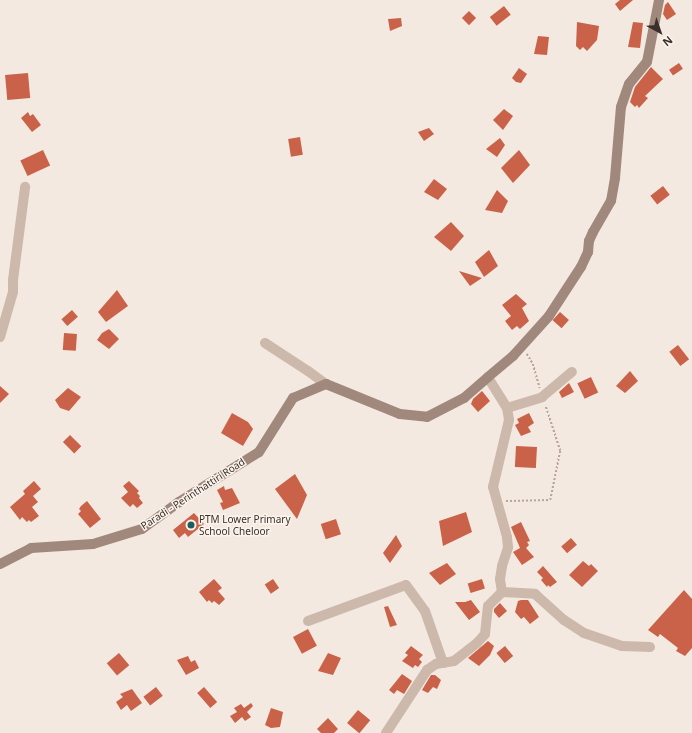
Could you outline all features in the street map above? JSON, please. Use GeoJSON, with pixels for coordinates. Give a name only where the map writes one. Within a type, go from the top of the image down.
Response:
{"type":"FeatureCollection","features":[{"type":"Feature","properties":{"kind":"main road"},"geometry":{"type":"LineString","coordinates":[[326,384],[376,406],[400,414],[427,417],[464,398],[522,346],[549,316],[581,267],[588,252],[589,241],[610,201],[615,178],[621,107],[629,84],[647,62],[659,0]]}},
{"type":"Feature","properties":{"kind":"main road","name":"Paradi - Perinthattiri Road"},"geometry":{"type":"LineString","coordinates":[[0,564],[31,548],[93,544],[142,528],[179,502],[259,452],[293,398],[326,384]]}},
{"type":"Feature","properties":{"kind":"street"},"geometry":{"type":"LineString","coordinates":[[0,337],[13,292],[24,187]]}},
{"type":"Feature","properties":{"kind":"street"},"geometry":{"type":"LineString","coordinates":[[265,342],[308,370],[326,384]]}},
{"type":"Feature","properties":{"kind":"street"},"geometry":{"type":"LineString","coordinates":[[507,408],[542,397],[572,372]]}},
{"type":"Feature","properties":{"kind":"street"},"geometry":{"type":"LineString","coordinates":[[488,377],[507,408],[509,420],[493,487],[507,537],[508,547],[502,566],[500,579],[502,592]]}},
{"type":"Feature","properties":{"kind":"street"},"geometry":{"type":"LineString","coordinates":[[308,621],[406,585],[424,611],[444,663]]}},
{"type":"Feature","properties":{"kind":"street"},"geometry":{"type":"LineString","coordinates":[[386,733],[427,670],[436,664],[454,661],[477,643],[485,634],[488,606],[502,592],[536,594],[564,620],[584,633],[622,646],[650,647]]}},
{"type":"Feature","properties":{"kind":"path"},"geometry":{"type":"LineString","coordinates":[[496,502],[550,500],[560,451],[533,364],[522,346]]}},
{"type":"Feature","properties":{"kind":"building"},"geometry":{"type":"Polygon","coordinates":[[[620,0],[633,0],[620,11],[615,4],[620,0]]]}},
{"type":"Feature","properties":{"kind":"building"},"geometry":{"type":"Polygon","coordinates":[[[668,2],[676,14],[667,20],[663,14],[665,5],[668,2]]]}},
{"type":"Feature","properties":{"kind":"building"},"geometry":{"type":"Polygon","coordinates":[[[504,6],[511,15],[497,26],[490,17],[504,6]]]}},
{"type":"Feature","properties":{"kind":"building"},"geometry":{"type":"Polygon","coordinates":[[[469,11],[476,18],[469,25],[462,18],[469,11]]]}},
{"type":"Feature","properties":{"kind":"building"},"geometry":{"type":"Polygon","coordinates":[[[401,18],[402,26],[390,31],[388,19],[401,18]]]}},
{"type":"Feature","properties":{"kind":"building"},"geometry":{"type":"Polygon","coordinates":[[[577,22],[599,26],[597,40],[587,51],[583,47],[580,50],[576,46],[577,22]]]}},
{"type":"Feature","properties":{"kind":"building"},"geometry":{"type":"Polygon","coordinates":[[[633,22],[643,23],[640,48],[628,47],[633,22]]]}},
{"type":"Feature","properties":{"kind":"building"},"geometry":{"type":"Polygon","coordinates":[[[538,36],[549,37],[547,55],[534,54],[538,36]]]}},
{"type":"Feature","properties":{"kind":"building"},"geometry":{"type":"Polygon","coordinates":[[[679,63],[683,69],[673,76],[669,70],[679,63]]]}},
{"type":"Feature","properties":{"kind":"building"},"geometry":{"type":"Polygon","coordinates":[[[651,67],[663,79],[645,96],[648,98],[639,108],[637,105],[635,107],[630,102],[635,87],[651,67]]]}},
{"type":"Feature","properties":{"kind":"building"},"geometry":{"type":"Polygon","coordinates":[[[519,68],[527,74],[521,83],[516,82],[512,78],[519,68]]]}},
{"type":"Feature","properties":{"kind":"building"},"geometry":{"type":"Polygon","coordinates":[[[28,73],[30,98],[7,100],[5,75],[28,73]]]}},
{"type":"Feature","properties":{"kind":"building"},"geometry":{"type":"Polygon","coordinates":[[[504,109],[513,116],[503,130],[493,120],[504,109]]]}},
{"type":"Feature","properties":{"kind":"building"},"geometry":{"type":"Polygon","coordinates":[[[28,112],[30,116],[33,114],[41,125],[32,132],[21,118],[28,112]]]}},
{"type":"Feature","properties":{"kind":"building"},"geometry":{"type":"Polygon","coordinates":[[[429,128],[434,134],[424,141],[418,132],[429,128]]]}},
{"type":"Feature","properties":{"kind":"building"},"geometry":{"type":"Polygon","coordinates":[[[300,137],[303,155],[291,157],[288,139],[300,137]]]}},
{"type":"Feature","properties":{"kind":"building"},"geometry":{"type":"Polygon","coordinates":[[[500,138],[505,145],[497,157],[486,149],[500,138]]]}},
{"type":"Feature","properties":{"kind":"building"},"geometry":{"type":"Polygon","coordinates":[[[43,150],[50,165],[28,176],[20,161],[43,150]]]}},
{"type":"Feature","properties":{"kind":"building"},"geometry":{"type":"Polygon","coordinates":[[[519,150],[530,165],[513,183],[501,168],[519,150]]]}},
{"type":"Feature","properties":{"kind":"building"},"geometry":{"type":"Polygon","coordinates":[[[434,179],[447,189],[438,200],[424,192],[434,179]]]}},
{"type":"Feature","properties":{"kind":"building"},"geometry":{"type":"Polygon","coordinates":[[[663,186],[670,195],[657,205],[650,196],[663,186]]]}},
{"type":"Feature","properties":{"kind":"building"},"geometry":{"type":"Polygon","coordinates":[[[497,190],[508,201],[502,213],[485,210],[497,190]]]}},
{"type":"Feature","properties":{"kind":"building"},"geometry":{"type":"Polygon","coordinates":[[[451,222],[464,236],[451,251],[434,237],[451,222]]]}},
{"type":"Feature","properties":{"kind":"building"},"geometry":{"type":"Polygon","coordinates":[[[489,250],[498,266],[484,277],[475,262],[489,250]]]}},
{"type":"Feature","properties":{"kind":"building"},"geometry":{"type":"Polygon","coordinates":[[[459,271],[482,278],[470,286],[459,271]]]}},
{"type":"Feature","properties":{"kind":"building"},"geometry":{"type":"Polygon","coordinates":[[[117,290],[128,306],[106,322],[98,312],[117,290]]]}},
{"type":"Feature","properties":{"kind":"building"},"geometry":{"type":"Polygon","coordinates":[[[516,294],[527,304],[522,308],[529,321],[520,329],[517,326],[512,330],[505,321],[511,316],[502,305],[516,294]]]}},
{"type":"Feature","properties":{"kind":"building"},"geometry":{"type":"Polygon","coordinates":[[[72,310],[78,317],[67,326],[61,319],[72,310]]]}},
{"type":"Feature","properties":{"kind":"building"},"geometry":{"type":"Polygon","coordinates":[[[560,312],[569,320],[562,328],[553,320],[560,312]]]}},
{"type":"Feature","properties":{"kind":"building"},"geometry":{"type":"Polygon","coordinates":[[[109,329],[119,339],[109,349],[97,340],[102,333],[109,329]]]}},
{"type":"Feature","properties":{"kind":"building"},"geometry":{"type":"Polygon","coordinates":[[[64,333],[77,334],[76,351],[63,350],[64,333]]]}},
{"type":"Feature","properties":{"kind":"building"},"geometry":{"type":"Polygon","coordinates":[[[678,345],[689,359],[680,366],[669,352],[678,345]]]}},
{"type":"Feature","properties":{"kind":"building"},"geometry":{"type":"Polygon","coordinates":[[[630,371],[638,381],[625,393],[616,386],[630,371]]]}},
{"type":"Feature","properties":{"kind":"building"},"geometry":{"type":"Polygon","coordinates":[[[591,377],[598,392],[585,399],[577,383],[591,377]]]}},
{"type":"Feature","properties":{"kind":"building"},"geometry":{"type":"Polygon","coordinates":[[[569,383],[574,392],[562,398],[559,392],[569,383]]]}},
{"type":"Feature","properties":{"kind":"building"},"geometry":{"type":"Polygon","coordinates":[[[0,386],[9,394],[0,403],[0,386]]]}},
{"type":"Feature","properties":{"kind":"building"},"geometry":{"type":"Polygon","coordinates":[[[68,388],[81,397],[69,411],[60,408],[55,400],[68,388]]]}},
{"type":"Feature","properties":{"kind":"building"},"geometry":{"type":"Polygon","coordinates":[[[482,391],[490,401],[478,412],[471,404],[473,399],[482,391]]]}},
{"type":"Feature","properties":{"kind":"building"},"geometry":{"type":"Polygon","coordinates":[[[232,413],[248,422],[253,429],[243,446],[221,433],[232,413]]]}},
{"type":"Feature","properties":{"kind":"building"},"geometry":{"type":"Polygon","coordinates":[[[529,413],[534,423],[528,427],[531,432],[521,436],[515,425],[519,423],[517,419],[529,413]]]}},
{"type":"Feature","properties":{"kind":"building"},"geometry":{"type":"Polygon","coordinates":[[[70,435],[81,446],[74,453],[63,442],[70,435]]]}},
{"type":"Feature","properties":{"kind":"building"},"geometry":{"type":"Polygon","coordinates":[[[516,446],[537,447],[536,468],[515,467],[516,446]]]}},
{"type":"Feature","properties":{"kind":"building"},"geometry":{"type":"Polygon","coordinates":[[[295,474],[307,495],[297,519],[275,489],[295,474]]]}},
{"type":"Feature","properties":{"kind":"building"},"geometry":{"type":"Polygon","coordinates":[[[34,481],[41,489],[33,496],[38,502],[32,507],[39,516],[31,522],[29,520],[27,522],[22,517],[20,520],[10,507],[25,494],[23,491],[34,481]]]}},
{"type":"Feature","properties":{"kind":"building"},"geometry":{"type":"Polygon","coordinates":[[[129,481],[139,491],[137,493],[143,503],[137,508],[133,504],[130,507],[121,498],[128,492],[123,486],[129,481]]]}},
{"type":"Feature","properties":{"kind":"building"},"geometry":{"type":"Polygon","coordinates":[[[224,486],[225,490],[232,488],[240,503],[223,510],[220,503],[223,502],[217,490],[224,486]]]}},
{"type":"Feature","properties":{"kind":"building"},"geometry":{"type":"Polygon","coordinates":[[[87,501],[101,519],[90,528],[78,514],[81,511],[79,509],[81,506],[87,501]]]}},
{"type":"Feature","properties":{"kind":"building"},"geometry":{"type":"Polygon","coordinates":[[[466,512],[472,532],[443,546],[439,521],[466,512]]]}},
{"type":"Feature","properties":{"kind":"building"},"geometry":{"type":"Polygon","coordinates":[[[194,513],[204,524],[188,537],[185,533],[179,538],[173,530],[194,513]]]}},
{"type":"Feature","properties":{"kind":"building"},"geometry":{"type":"Polygon","coordinates":[[[336,519],[341,534],[326,539],[321,524],[336,519]]]}},
{"type":"Feature","properties":{"kind":"building"},"geometry":{"type":"Polygon","coordinates":[[[521,522],[530,541],[527,542],[529,545],[526,548],[534,557],[522,565],[513,552],[520,548],[511,527],[521,522]]]}},
{"type":"Feature","properties":{"kind":"building"},"geometry":{"type":"Polygon","coordinates":[[[396,535],[402,546],[390,563],[383,553],[396,535]]]}},
{"type":"Feature","properties":{"kind":"building"},"geometry":{"type":"Polygon","coordinates":[[[571,538],[577,545],[567,553],[561,547],[571,538]]]}},
{"type":"Feature","properties":{"kind":"building"},"geometry":{"type":"Polygon","coordinates":[[[583,561],[589,566],[591,564],[598,571],[582,587],[569,575],[583,561]]]}},
{"type":"Feature","properties":{"kind":"building"},"geometry":{"type":"Polygon","coordinates":[[[447,563],[456,574],[440,585],[429,573],[447,563]]]}},
{"type":"Feature","properties":{"kind":"building"},"geometry":{"type":"Polygon","coordinates":[[[543,566],[557,582],[550,587],[548,585],[547,587],[541,580],[543,578],[537,572],[543,566]]]}},
{"type":"Feature","properties":{"kind":"building"},"geometry":{"type":"Polygon","coordinates":[[[214,579],[222,588],[218,591],[225,599],[219,605],[214,601],[212,603],[209,600],[207,602],[199,592],[214,579]]]}},
{"type":"Feature","properties":{"kind":"building"},"geometry":{"type":"Polygon","coordinates":[[[273,579],[279,588],[271,594],[265,585],[273,579]]]}},
{"type":"Feature","properties":{"kind":"building"},"geometry":{"type":"Polygon","coordinates":[[[482,579],[485,589],[471,593],[468,583],[482,579]]]}},
{"type":"Feature","properties":{"kind":"building"},"geometry":{"type":"Polygon","coordinates":[[[684,590],[692,599],[692,648],[685,656],[676,651],[678,648],[660,634],[658,637],[648,630],[684,590]]]}},
{"type":"Feature","properties":{"kind":"building"},"geometry":{"type":"Polygon","coordinates":[[[471,600],[480,612],[469,620],[455,602],[465,602],[471,600]]]}},
{"type":"Feature","properties":{"kind":"building"},"geometry":{"type":"Polygon","coordinates":[[[528,600],[539,617],[530,624],[524,617],[521,619],[515,612],[518,601],[528,600]]]}},
{"type":"Feature","properties":{"kind":"building"},"geometry":{"type":"Polygon","coordinates":[[[500,603],[507,611],[499,618],[494,612],[494,609],[500,603]]]}},
{"type":"Feature","properties":{"kind":"building"},"geometry":{"type":"Polygon","coordinates":[[[388,606],[397,625],[390,627],[384,607],[388,606]]]}},
{"type":"Feature","properties":{"kind":"building"},"geometry":{"type":"Polygon","coordinates":[[[308,629],[317,646],[302,654],[293,637],[308,629]]]}},
{"type":"Feature","properties":{"kind":"building"},"geometry":{"type":"Polygon","coordinates":[[[488,641],[494,646],[490,655],[479,666],[468,658],[488,641]]]}},
{"type":"Feature","properties":{"kind":"building"},"geometry":{"type":"Polygon","coordinates":[[[411,646],[423,655],[419,659],[422,662],[418,667],[415,665],[413,668],[402,661],[408,655],[405,653],[411,646]]]}},
{"type":"Feature","properties":{"kind":"building"},"geometry":{"type":"Polygon","coordinates":[[[505,646],[513,656],[505,663],[496,653],[505,646]]]}},
{"type":"Feature","properties":{"kind":"building"},"geometry":{"type":"Polygon","coordinates":[[[119,653],[129,665],[117,676],[107,663],[119,653]]]}},
{"type":"Feature","properties":{"kind":"building"},"geometry":{"type":"Polygon","coordinates":[[[328,653],[341,658],[333,675],[318,671],[328,653]]]}},
{"type":"Feature","properties":{"kind":"building"},"geometry":{"type":"Polygon","coordinates":[[[188,656],[191,662],[195,660],[199,668],[186,675],[177,660],[188,656]]]}},
{"type":"Feature","properties":{"kind":"building"},"geometry":{"type":"Polygon","coordinates":[[[402,674],[412,681],[404,694],[397,690],[394,694],[389,690],[402,674]]]}},
{"type":"Feature","properties":{"kind":"building"},"geometry":{"type":"Polygon","coordinates":[[[431,675],[435,675],[441,680],[437,689],[433,687],[428,693],[422,690],[431,675]]]}},
{"type":"Feature","properties":{"kind":"building"},"geometry":{"type":"Polygon","coordinates":[[[156,687],[163,696],[150,706],[143,697],[156,687]]]}},
{"type":"Feature","properties":{"kind":"building"},"geometry":{"type":"Polygon","coordinates":[[[204,687],[217,702],[210,708],[197,693],[204,687]]]}},
{"type":"Feature","properties":{"kind":"building"},"geometry":{"type":"Polygon","coordinates":[[[132,689],[142,703],[131,711],[127,705],[121,710],[116,702],[123,697],[120,694],[132,689]]]}},
{"type":"Feature","properties":{"kind":"building"},"geometry":{"type":"Polygon","coordinates":[[[251,703],[253,706],[247,712],[251,717],[245,721],[242,717],[235,723],[230,716],[237,712],[234,708],[241,704],[244,708],[251,703]]]}},
{"type":"Feature","properties":{"kind":"building"},"geometry":{"type":"Polygon","coordinates":[[[271,708],[283,712],[280,727],[271,728],[265,725],[271,708]]]}},
{"type":"Feature","properties":{"kind":"building"},"geometry":{"type":"Polygon","coordinates":[[[358,710],[370,720],[360,733],[347,723],[358,710]]]}},
{"type":"Feature","properties":{"kind":"building"},"geometry":{"type":"Polygon","coordinates":[[[328,718],[338,729],[334,733],[321,733],[317,729],[328,718]]]}},
{"type":"Feature","properties":{"kind":"place","name":"PTM Lower Primary School Cheloor"},"geometry":{"type":"Point","coordinates":[191,525]}}]}
